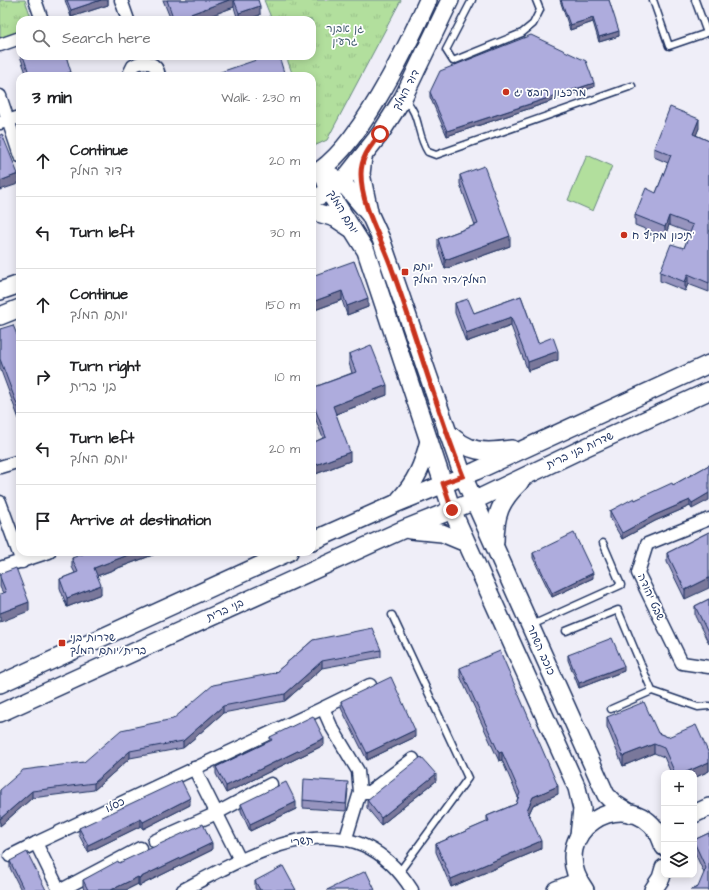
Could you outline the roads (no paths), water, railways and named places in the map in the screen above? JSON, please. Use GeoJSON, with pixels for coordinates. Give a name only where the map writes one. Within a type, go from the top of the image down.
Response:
{"type":"FeatureCollection","features":[{"type":"Feature","properties":{"kind":"street"},"geometry":{"type":"LineString","coordinates":[[35,0],[41,16]]}},
{"type":"Feature","properties":{"kind":"street"},"geometry":{"type":"LineString","coordinates":[[121,0],[127,16]]}},
{"type":"Feature","properties":{"kind":"street","name":"דוד המלך"},"geometry":{"type":"LineString","coordinates":[[317,173],[336,158],[358,129],[385,85],[428,0]]}},
{"type":"Feature","properties":{"kind":"street","name":"דוד המלך"},"geometry":{"type":"LineString","coordinates":[[316,197],[335,187],[363,157],[403,98],[450,0]]}},
{"type":"Feature","properties":{"kind":"street"},"geometry":{"type":"LineString","coordinates":[[0,45],[16,39]]}},
{"type":"Feature","properties":{"kind":"street"},"geometry":{"type":"LineString","coordinates":[[130,72],[133,66],[141,60]]}},
{"type":"Feature","properties":{"kind":"street"},"geometry":{"type":"LineString","coordinates":[[144,60],[152,64],[158,72]]}},
{"type":"Feature","properties":{"kind":"street"},"geometry":{"type":"LineString","coordinates":[[0,96],[16,143]]}},
{"type":"Feature","properties":{"kind":"street"},"geometry":{"type":"LineString","coordinates":[[363,157],[362,180],[370,215]]}},
{"type":"Feature","properties":{"kind":"street","name":"יותם המלך"},"geometry":{"type":"LineString","coordinates":[[317,173],[370,215],[392,267],[463,476]]}},
{"type":"Feature","properties":{"kind":"street","name":"יותם המלך"},"geometry":{"type":"LineString","coordinates":[[335,187],[355,232],[366,252],[378,284],[452,510]]}},
{"type":"Feature","properties":{"kind":"street"},"geometry":{"type":"LineString","coordinates":[[316,212],[335,218],[355,232]]}},
{"type":"Feature","properties":{"kind":"street"},"geometry":{"type":"LineString","coordinates":[[0,291],[16,285]]}},
{"type":"Feature","properties":{"kind":"street"},"geometry":{"type":"LineString","coordinates":[[0,316],[16,310]]}},
{"type":"Feature","properties":{"kind":"street"},"geometry":{"type":"LineString","coordinates":[[316,540],[394,504],[530,447],[709,364]]}},
{"type":"Feature","properties":{"kind":"street","name":"שדרות בני ברית"},"geometry":{"type":"LineString","coordinates":[[452,510],[709,391]]}},
{"type":"Feature","properties":{"kind":"street"},"geometry":{"type":"LineString","coordinates":[[447,432],[457,442],[479,452],[494,452],[530,447]]}},
{"type":"Feature","properties":{"kind":"street"},"geometry":{"type":"LineString","coordinates":[[394,504],[410,488],[420,474],[429,441]]}},
{"type":"Feature","properties":{"kind":"street"},"geometry":{"type":"LineString","coordinates":[[0,467],[16,462]]}},
{"type":"Feature","properties":{"kind":"street"},"geometry":{"type":"LineString","coordinates":[[495,548],[495,521],[499,510],[510,492],[530,474]]}},
{"type":"Feature","properties":{"kind":"street","name":"כוכב השחר"},"geometry":{"type":"LineString","coordinates":[[463,476],[606,795],[615,804],[631,814],[641,818],[661,836]]}},
{"type":"Feature","properties":{"kind":"street"},"geometry":{"type":"LineString","coordinates":[[0,502],[16,546]]}},
{"type":"Feature","properties":{"kind":"street"},"geometry":{"type":"LineString","coordinates":[[452,510],[577,788],[582,809],[579,835],[574,850],[573,866],[582,885],[556,890]]}},
{"type":"Feature","properties":{"kind":"street","name":"בני ברית"},"geometry":{"type":"LineString","coordinates":[[0,713],[402,530],[452,510]]}},
{"type":"Feature","properties":{"kind":"street","name":"שבט יהודה"},"geometry":{"type":"LineString","coordinates":[[709,519],[647,544],[638,573],[682,663],[709,667]]}},
{"type":"Feature","properties":{"kind":"street"},"geometry":{"type":"LineString","coordinates":[[402,530],[442,532],[466,543]]}},
{"type":"Feature","properties":{"kind":"street"},"geometry":{"type":"LineString","coordinates":[[20,556],[22,562]]}},
{"type":"Feature","properties":{"kind":"street"},"geometry":{"type":"LineString","coordinates":[[0,568],[38,556]]}},
{"type":"Feature","properties":{"kind":"street"},"geometry":{"type":"LineString","coordinates":[[0,684],[280,556]]}},
{"type":"Feature","properties":{"kind":"street","name":"כסלו"},"geometry":{"type":"LineString","coordinates":[[10,856],[370,685]]}},
{"type":"Feature","properties":{"kind":"street"},"geometry":{"type":"LineString","coordinates":[[323,708],[331,726],[358,771],[360,792],[346,838]]}},
{"type":"Feature","properties":{"kind":"street"},"geometry":{"type":"LineString","coordinates":[[360,792],[369,792],[413,759]]}},
{"type":"Feature","properties":{"kind":"street"},"geometry":{"type":"LineString","coordinates":[[194,768],[240,860]]}},
{"type":"Feature","properties":{"kind":"street"},"geometry":{"type":"LineString","coordinates":[[154,841],[217,813],[271,784]]}},
{"type":"Feature","properties":{"kind":"street"},"geometry":{"type":"LineString","coordinates":[[697,813],[709,807]]}},
{"type":"Feature","properties":{"kind":"street"},"geometry":{"type":"LineString","coordinates":[[579,835],[588,824],[601,816],[616,812],[631,814]]}},
{"type":"Feature","properties":{"kind":"street","name":"תשרי"},"geometry":{"type":"LineString","coordinates":[[183,890],[240,860],[278,844],[308,838],[346,838],[367,847],[385,858],[400,871],[412,890]]}},
{"type":"Feature","properties":{"kind":"street"},"geometry":{"type":"LineString","coordinates":[[36,843],[60,890],[140,848]]}},
{"type":"Feature","properties":{"kind":"street"},"geometry":{"type":"LineString","coordinates":[[653,890],[661,878]]}},
{"type":"Feature","properties":{"kind":"lane"},"geometry":{"type":"LineString","coordinates":[[472,0],[446,50],[454,61],[522,33],[533,24],[540,10],[536,0]]}},
{"type":"Feature","properties":{"kind":"lane"},"geometry":{"type":"LineString","coordinates":[[653,0],[669,46],[707,33],[696,0]]}},
{"type":"Feature","properties":{"kind":"lane"},"geometry":{"type":"LineString","coordinates":[[403,98],[415,111],[424,145],[428,152],[436,155],[632,86]]}},
{"type":"Feature","properties":{"kind":"lane"},"geometry":{"type":"LineString","coordinates":[[530,626],[621,586],[603,543]]}},
{"type":"Feature","properties":{"kind":"lane"},"geometry":{"type":"LineString","coordinates":[[566,630],[618,610],[652,692]]}},
{"type":"Feature","properties":{"kind":"lane"},"geometry":{"type":"LineString","coordinates":[[392,615],[468,778],[400,871]]}},
{"type":"Feature","properties":{"kind":"lane"},"geometry":{"type":"LineString","coordinates":[[611,709],[652,692],[698,707],[709,706]]}},
{"type":"Feature","properties":{"kind":"place","name":"מרכזון רובע יג"},"geometry":{"type":"Point","coordinates":[506,92]}},
{"type":"Feature","properties":{"kind":"place","name":"תיכון מקיף ח'"},"geometry":{"type":"Point","coordinates":[624,235]}},
{"type":"Feature","properties":{"kind":"place","name":"יותם המלך/דוד המלך"},"geometry":{"type":"Point","coordinates":[405,272]}},
{"type":"Feature","properties":{"kind":"place","name":"שדרות בני ברית/יותם המלך"},"geometry":{"type":"Point","coordinates":[62,643]}},
{"type":"Feature","properties":{"kind":"park label","name":"גן אבנר גרעין"},"geometry":{"type":"Point","coordinates":[345,34]}}]}
